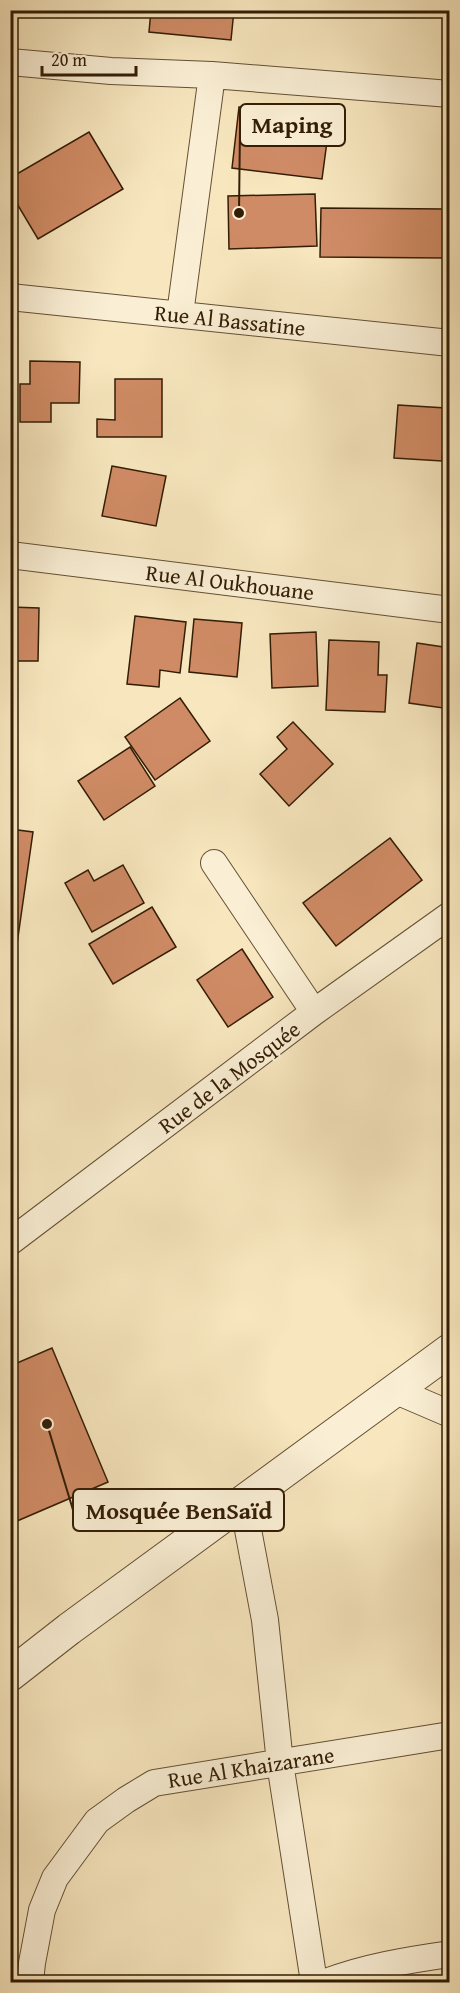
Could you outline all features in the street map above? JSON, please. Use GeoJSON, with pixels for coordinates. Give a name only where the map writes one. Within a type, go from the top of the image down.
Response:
{"type":"FeatureCollection","features":[{"type":"Feature","properties":{"kind":"street"},"geometry":{"type":"LineString","coordinates":[[10,62],[111,71],[449,90]]}},
{"type":"Feature","properties":{"kind":"street"},"geometry":{"type":"LineString","coordinates":[[180,314],[212,75]]}},
{"type":"Feature","properties":{"kind":"street","name":"Rue Al Bassatine"},"geometry":{"type":"LineString","coordinates":[[10,297],[450,344]]}},
{"type":"Feature","properties":{"kind":"street","name":"Rue Al Oukhouane"},"geometry":{"type":"LineString","coordinates":[[10,555],[450,610]]}},
{"type":"Feature","properties":{"kind":"street"},"geometry":{"type":"LineString","coordinates":[[214,863],[315,1012]]}},
{"type":"Feature","properties":{"kind":"street","name":"Rue de la Mosquée"},"geometry":{"type":"LineString","coordinates":[[10,1242],[315,1012],[450,915]]}},
{"type":"Feature","properties":{"kind":"street"},"geometry":{"type":"LineString","coordinates":[[10,1675],[69,1629],[450,1350]]}},
{"type":"Feature","properties":{"kind":"street"},"geometry":{"type":"LineString","coordinates":[[394,1390],[450,1414]]}},
{"type":"Feature","properties":{"kind":"street"},"geometry":{"type":"LineString","coordinates":[[243,1503],[265,1620],[280,1763],[314,1983]]}},
{"type":"Feature","properties":{"kind":"street"},"geometry":{"type":"LineString","coordinates":[[10,1656],[69,1629]]}},
{"type":"Feature","properties":{"kind":"street","name":"Rue Al Khaizarane"},"geometry":{"type":"LineString","coordinates":[[30,1983],[42,1910],[55,1878],[97,1821],[154,1783],[450,1735]]}},
{"type":"Feature","properties":{"kind":"street"},"geometry":{"type":"LineString","coordinates":[[326,1983],[345,1975],[450,1954]]}},
{"type":"Feature","properties":{"kind":"building"},"geometry":{"type":"Polygon","coordinates":[[[151,10],[234,10],[231,40],[149,32],[151,10]]]}},
{"type":"Feature","properties":{"kind":"building"},"geometry":{"type":"Polygon","coordinates":[[[239,107],[330,119],[322,179],[232,168],[239,107]]]}},
{"type":"Feature","properties":{"kind":"building"},"geometry":{"type":"Polygon","coordinates":[[[89,132],[123,189],[38,239],[10,192],[10,178],[89,132]]]}},
{"type":"Feature","properties":{"kind":"building"},"geometry":{"type":"Polygon","coordinates":[[[315,194],[317,246],[229,249],[228,196],[315,194]]]}},
{"type":"Feature","properties":{"kind":"building"},"geometry":{"type":"Polygon","coordinates":[[[321,208],[447,209],[446,258],[320,257],[321,208]]]}},
{"type":"Feature","properties":{"kind":"building"},"geometry":{"type":"Polygon","coordinates":[[[30,361],[80,362],[79,403],[51,403],[51,422],[20,422],[20,384],[30,384],[30,361]]]}},
{"type":"Feature","properties":{"kind":"building"},"geometry":{"type":"Polygon","coordinates":[[[115,379],[162,379],[162,437],[97,437],[97,419],[115,420],[115,379]]]}},
{"type":"Feature","properties":{"kind":"building"},"geometry":{"type":"Polygon","coordinates":[[[398,405],[446,408],[442,461],[394,458],[398,405]]]}},
{"type":"Feature","properties":{"kind":"building"},"geometry":{"type":"Polygon","coordinates":[[[112,466],[166,476],[156,526],[102,516],[112,466]]]}},
{"type":"Feature","properties":{"kind":"building"},"geometry":{"type":"Polygon","coordinates":[[[10,607],[39,608],[38,661],[10,661],[10,607]]]}},
{"type":"Feature","properties":{"kind":"building"},"geometry":{"type":"Polygon","coordinates":[[[135,616],[186,622],[180,673],[160,670],[159,687],[127,684],[135,616]]]}},
{"type":"Feature","properties":{"kind":"building"},"geometry":{"type":"Polygon","coordinates":[[[194,619],[242,623],[237,677],[189,672],[194,619]]]}},
{"type":"Feature","properties":{"kind":"building"},"geometry":{"type":"Polygon","coordinates":[[[316,632],[318,686],[272,688],[270,634],[316,632]]]}},
{"type":"Feature","properties":{"kind":"building"},"geometry":{"type":"Polygon","coordinates":[[[329,640],[379,642],[378,675],[387,675],[385,712],[326,710],[329,640]]]}},
{"type":"Feature","properties":{"kind":"building"},"geometry":{"type":"Polygon","coordinates":[[[417,643],[450,648],[450,709],[409,703],[417,643]]]}},
{"type":"Feature","properties":{"kind":"building"},"geometry":{"type":"Polygon","coordinates":[[[180,698],[210,741],[155,780],[125,737],[180,698]]]}},
{"type":"Feature","properties":{"kind":"building"},"geometry":{"type":"Polygon","coordinates":[[[293,722],[333,764],[289,806],[260,774],[287,749],[277,737],[293,722]]]}},
{"type":"Feature","properties":{"kind":"building"},"geometry":{"type":"Polygon","coordinates":[[[130,747],[155,786],[104,820],[78,781],[130,747]]]}},
{"type":"Feature","properties":{"kind":"building"},"geometry":{"type":"Polygon","coordinates":[[[10,829],[33,832],[17,944],[10,943],[10,829]]]}},
{"type":"Feature","properties":{"kind":"building"},"geometry":{"type":"Polygon","coordinates":[[[390,838],[422,880],[336,946],[303,903],[390,838]]]}},
{"type":"Feature","properties":{"kind":"building"},"geometry":{"type":"Polygon","coordinates":[[[123,865],[144,903],[92,932],[65,883],[88,870],[94,881],[123,865]]]}},
{"type":"Feature","properties":{"kind":"building"},"geometry":{"type":"Polygon","coordinates":[[[152,907],[176,947],[113,984],[89,944],[152,907]]]}},
{"type":"Feature","properties":{"kind":"building"},"geometry":{"type":"Polygon","coordinates":[[[242,949],[273,997],[228,1027],[197,980],[242,949]]]}},
{"type":"Feature","properties":{"kind":"building"},"geometry":{"type":"Polygon","coordinates":[[[52,1348],[108,1482],[10,1524],[10,1366],[52,1348]]]}},
{"type":"Feature","properties":{"kind":"place","name":"Maping"},"geometry":{"type":"Point","coordinates":[239,213]}},
{"type":"Feature","properties":{"kind":"place","name":"Mosquée BenSaïd"},"geometry":{"type":"Point","coordinates":[47,1424]}}]}
